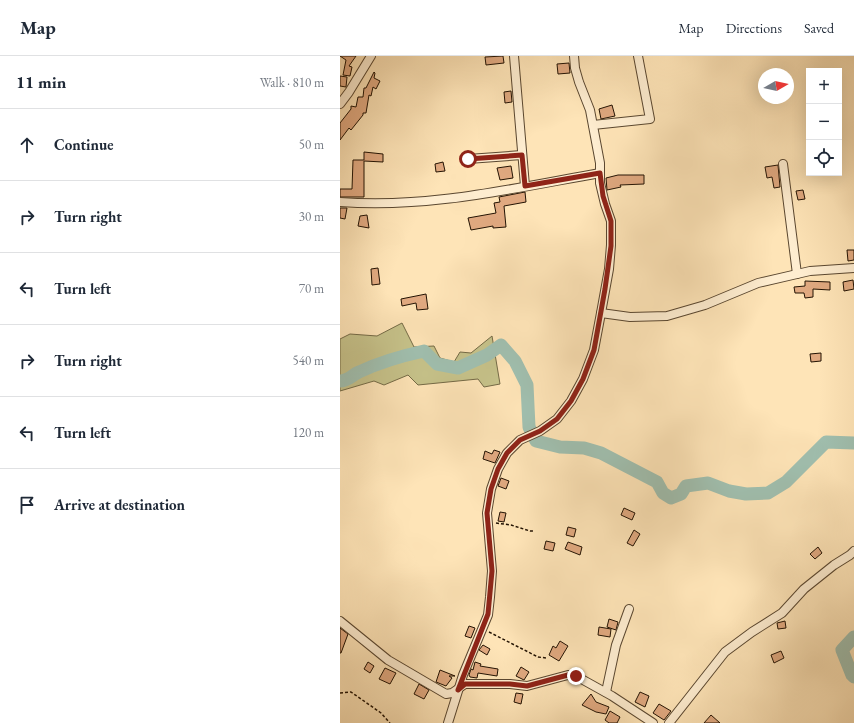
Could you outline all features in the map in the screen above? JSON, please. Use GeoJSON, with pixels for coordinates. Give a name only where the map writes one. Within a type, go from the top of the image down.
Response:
{"type":"FeatureCollection","features":[{"type":"Feature","properties":{"kind":"street"},"geometry":{"type":"LineString","coordinates":[[340,104],[371,56]]}},
{"type":"Feature","properties":{"kind":"street"},"geometry":{"type":"LineString","coordinates":[[514,56],[525,186]]}},
{"type":"Feature","properties":{"kind":"street"},"geometry":{"type":"LineString","coordinates":[[448,723],[458,690],[488,614],[492,571],[487,513],[491,489],[498,469],[507,453],[520,440],[540,431],[557,419],[571,401],[583,379],[594,350],[601,313],[611,246],[611,221],[603,196],[600,163],[590,110],[575,68],[574,56]]}},
{"type":"Feature","properties":{"kind":"street"},"geometry":{"type":"LineString","coordinates":[[593,126],[650,119],[638,56]]}},
{"type":"Feature","properties":{"kind":"street"},"geometry":{"type":"LineString","coordinates":[[468,159],[522,155]]}},
{"type":"Feature","properties":{"kind":"street"},"geometry":{"type":"LineString","coordinates":[[783,164],[796,274]]}},
{"type":"Feature","properties":{"kind":"street"},"geometry":{"type":"LineString","coordinates":[[340,202],[397,203],[475,195],[600,173]]}},
{"type":"Feature","properties":{"kind":"street"},"geometry":{"type":"LineString","coordinates":[[601,313],[630,317],[668,316],[705,305],[758,284],[796,274],[810,271],[854,268]]}},
{"type":"Feature","properties":{"kind":"street"},"geometry":{"type":"LineString","coordinates":[[668,723],[725,652],[752,632],[782,613],[804,589],[854,551]]}},
{"type":"Feature","properties":{"kind":"street"},"geometry":{"type":"LineString","coordinates":[[606,692],[616,645],[629,609]]}},
{"type":"Feature","properties":{"kind":"street"},"geometry":{"type":"LineString","coordinates":[[340,621],[388,660],[446,694],[458,690],[465,684],[527,686],[568,675],[576,676],[606,692],[653,723]]}},
{"type":"Feature","properties":{"kind":"path"},"geometry":{"type":"LineString","coordinates":[[488,522],[511,525],[534,531]]}},
{"type":"Feature","properties":{"kind":"path"},"geometry":{"type":"LineString","coordinates":[[482,628],[538,657],[546,658]]}},
{"type":"Feature","properties":{"kind":"path"},"geometry":{"type":"LineString","coordinates":[[340,693],[351,692],[381,713],[390,723]]}},
{"type":"Feature","properties":{"kind":"shaded area"},"geometry":{"type":"Polygon","coordinates":[[[402,323],[414,347],[434,346],[440,358],[454,362],[460,352],[471,353],[492,336],[500,384],[484,387],[478,379],[418,385],[408,375],[384,385],[374,381],[340,391],[340,339],[350,334],[377,336],[402,323]]]}},
{"type":"Feature","properties":{"kind":"building"},"geometry":{"type":"Polygon","coordinates":[[[340,56],[356,56],[349,66],[352,67],[350,76],[343,75],[346,60],[340,56]]]}},
{"type":"Feature","properties":{"kind":"building"},"geometry":{"type":"Polygon","coordinates":[[[503,56],[504,63],[486,65],[485,57],[503,56]]]}},
{"type":"Feature","properties":{"kind":"building"},"geometry":{"type":"Polygon","coordinates":[[[569,63],[570,73],[558,74],[557,64],[569,63]]]}},
{"type":"Feature","properties":{"kind":"building"},"geometry":{"type":"Polygon","coordinates":[[[374,72],[374,78],[380,81],[376,89],[373,87],[371,96],[369,95],[366,113],[363,113],[351,130],[349,128],[340,140],[340,123],[351,109],[351,106],[356,107],[358,97],[363,97],[364,88],[366,88],[374,72]]]}},
{"type":"Feature","properties":{"kind":"building"},"geometry":{"type":"Polygon","coordinates":[[[340,76],[347,77],[346,87],[340,86],[340,76]]]}},
{"type":"Feature","properties":{"kind":"building"},"geometry":{"type":"Polygon","coordinates":[[[511,91],[512,102],[505,103],[504,92],[511,91]]]}},
{"type":"Feature","properties":{"kind":"building"},"geometry":{"type":"Polygon","coordinates":[[[612,105],[615,116],[601,119],[599,109],[612,105]]]}},
{"type":"Feature","properties":{"kind":"building"},"geometry":{"type":"Polygon","coordinates":[[[364,152],[383,154],[383,162],[364,161],[364,197],[340,197],[340,189],[352,189],[353,160],[364,160],[364,152]]]}},
{"type":"Feature","properties":{"kind":"building"},"geometry":{"type":"Polygon","coordinates":[[[443,162],[445,171],[436,172],[435,164],[443,162]]]}},
{"type":"Feature","properties":{"kind":"building"},"geometry":{"type":"Polygon","coordinates":[[[778,165],[780,187],[774,188],[772,177],[767,178],[765,167],[778,165]]]}},
{"type":"Feature","properties":{"kind":"building"},"geometry":{"type":"Polygon","coordinates":[[[511,166],[513,178],[500,180],[497,168],[511,166]]]}},
{"type":"Feature","properties":{"kind":"building"},"geometry":{"type":"Polygon","coordinates":[[[618,175],[644,175],[644,184],[620,185],[621,187],[607,190],[606,178],[618,175]]]}},
{"type":"Feature","properties":{"kind":"building"},"geometry":{"type":"Polygon","coordinates":[[[803,190],[805,199],[798,200],[796,191],[803,190]]]}},
{"type":"Feature","properties":{"kind":"building"},"geometry":{"type":"Polygon","coordinates":[[[525,192],[526,202],[504,206],[506,227],[493,228],[493,226],[471,230],[468,218],[496,213],[494,203],[500,202],[499,197],[525,192]]]}},
{"type":"Feature","properties":{"kind":"building"},"geometry":{"type":"Polygon","coordinates":[[[340,208],[347,208],[345,219],[340,218],[340,208]]]}},
{"type":"Feature","properties":{"kind":"building"},"geometry":{"type":"Polygon","coordinates":[[[367,215],[369,228],[358,226],[360,216],[367,215]]]}},
{"type":"Feature","properties":{"kind":"building"},"geometry":{"type":"Polygon","coordinates":[[[847,250],[854,250],[854,260],[848,261],[847,250]]]}},
{"type":"Feature","properties":{"kind":"building"},"geometry":{"type":"Polygon","coordinates":[[[378,268],[380,284],[372,285],[371,269],[378,268]]]}},
{"type":"Feature","properties":{"kind":"building"},"geometry":{"type":"Polygon","coordinates":[[[853,280],[854,289],[844,291],[843,282],[853,280]]]}},
{"type":"Feature","properties":{"kind":"building"},"geometry":{"type":"Polygon","coordinates":[[[805,281],[830,282],[830,290],[813,289],[813,297],[805,298],[804,293],[795,293],[794,287],[805,286],[805,281]]]}},
{"type":"Feature","properties":{"kind":"building"},"geometry":{"type":"Polygon","coordinates":[[[426,294],[428,309],[417,310],[416,303],[402,306],[401,299],[426,294]]]}},
{"type":"Feature","properties":{"kind":"building"},"geometry":{"type":"Polygon","coordinates":[[[821,353],[821,361],[811,362],[810,354],[821,353]]]}},
{"type":"Feature","properties":{"kind":"building"},"geometry":{"type":"Polygon","coordinates":[[[494,450],[500,452],[495,463],[483,459],[485,451],[492,454],[494,450]]]}},
{"type":"Feature","properties":{"kind":"building"},"geometry":{"type":"Polygon","coordinates":[[[501,478],[509,481],[506,489],[498,486],[501,478]]]}},
{"type":"Feature","properties":{"kind":"building"},"geometry":{"type":"Polygon","coordinates":[[[624,508],[635,513],[632,520],[621,515],[624,508]]]}},
{"type":"Feature","properties":{"kind":"building"},"geometry":{"type":"Polygon","coordinates":[[[500,512],[506,513],[504,522],[498,521],[500,512]]]}},
{"type":"Feature","properties":{"kind":"building"},"geometry":{"type":"Polygon","coordinates":[[[568,527],[576,529],[574,537],[566,535],[568,527]]]}},
{"type":"Feature","properties":{"kind":"building"},"geometry":{"type":"Polygon","coordinates":[[[634,530],[640,534],[633,546],[627,543],[634,530]]]}},
{"type":"Feature","properties":{"kind":"building"},"geometry":{"type":"Polygon","coordinates":[[[546,541],[555,543],[553,551],[544,549],[546,541]]]}},
{"type":"Feature","properties":{"kind":"building"},"geometry":{"type":"Polygon","coordinates":[[[568,542],[582,547],[580,555],[565,549],[568,542]]]}},
{"type":"Feature","properties":{"kind":"building"},"geometry":{"type":"Polygon","coordinates":[[[818,547],[822,553],[815,559],[810,554],[818,547]]]}},
{"type":"Feature","properties":{"kind":"building"},"geometry":{"type":"Polygon","coordinates":[[[609,619],[618,622],[616,630],[607,627],[609,619]]]}},
{"type":"Feature","properties":{"kind":"building"},"geometry":{"type":"Polygon","coordinates":[[[785,621],[786,628],[778,629],[777,623],[785,621]]]}},
{"type":"Feature","properties":{"kind":"building"},"geometry":{"type":"Polygon","coordinates":[[[469,626],[475,628],[471,638],[465,636],[469,626]]]}},
{"type":"Feature","properties":{"kind":"building"},"geometry":{"type":"Polygon","coordinates":[[[599,627],[611,629],[610,637],[598,635],[599,627]]]}},
{"type":"Feature","properties":{"kind":"building"},"geometry":{"type":"Polygon","coordinates":[[[340,628],[348,634],[341,653],[340,653],[340,628]]]}},
{"type":"Feature","properties":{"kind":"building"},"geometry":{"type":"Polygon","coordinates":[[[560,641],[568,646],[559,661],[549,655],[553,646],[556,648],[560,641]]]}},
{"type":"Feature","properties":{"kind":"building"},"geometry":{"type":"Polygon","coordinates":[[[483,645],[490,649],[487,655],[479,650],[483,645]]]}},
{"type":"Feature","properties":{"kind":"building"},"geometry":{"type":"Polygon","coordinates":[[[781,651],[784,658],[774,663],[771,655],[781,651]]]}},
{"type":"Feature","properties":{"kind":"building"},"geometry":{"type":"Polygon","coordinates":[[[368,662],[374,666],[370,673],[364,669],[368,662]]]}},
{"type":"Feature","properties":{"kind":"building"},"geometry":{"type":"Polygon","coordinates":[[[475,662],[481,664],[480,666],[498,669],[497,676],[478,673],[477,678],[470,677],[469,675],[471,669],[473,670],[475,662]]]}},
{"type":"Feature","properties":{"kind":"building"},"geometry":{"type":"Polygon","coordinates":[[[521,667],[529,672],[524,680],[516,676],[521,667]]]}},
{"type":"Feature","properties":{"kind":"building"},"geometry":{"type":"Polygon","coordinates":[[[385,668],[396,673],[390,684],[379,679],[385,668]]]}},
{"type":"Feature","properties":{"kind":"building"},"geometry":{"type":"Polygon","coordinates":[[[440,670],[455,676],[449,676],[452,678],[446,686],[436,682],[440,670]]]}},
{"type":"Feature","properties":{"kind":"building"},"geometry":{"type":"Polygon","coordinates":[[[419,684],[429,690],[424,699],[414,694],[419,684]]]}},
{"type":"Feature","properties":{"kind":"building"},"geometry":{"type":"Polygon","coordinates":[[[640,692],[649,696],[645,707],[635,702],[640,692]]]}},
{"type":"Feature","properties":{"kind":"building"},"geometry":{"type":"Polygon","coordinates":[[[516,693],[523,694],[521,704],[514,702],[516,693]]]}},
{"type":"Feature","properties":{"kind":"building"},"geometry":{"type":"Polygon","coordinates":[[[591,694],[596,702],[609,707],[606,714],[596,712],[582,705],[591,694]]]}},
{"type":"Feature","properties":{"kind":"building"},"geometry":{"type":"Polygon","coordinates":[[[659,704],[671,711],[664,720],[653,713],[659,704]]]}},
{"type":"Feature","properties":{"kind":"building"},"geometry":{"type":"Polygon","coordinates":[[[610,711],[620,717],[617,723],[609,723],[605,720],[610,711]]]}},
{"type":"Feature","properties":{"kind":"building"},"geometry":{"type":"Polygon","coordinates":[[[711,715],[720,723],[704,723],[711,715]]]}},
{"type":"Feature","properties":{"kind":"waterway"},"geometry":{"type":"LineString","coordinates":[[340,381],[383,362],[424,351],[437,364],[458,368],[487,355],[501,345],[515,361],[527,385],[529,427],[536,441],[560,447],[584,448],[601,453],[657,482],[663,493],[671,498],[681,494],[686,486],[708,483],[729,491],[746,494],[768,493],[786,482],[826,442],[854,443]]}},
{"type":"Feature","properties":{"kind":"waterway"},"geometry":{"type":"LineString","coordinates":[[854,637],[842,650],[854,677]]}},
{"type":"Feature","properties":{"kind":"route"},"geometry":{"type":"LineString","coordinates":[[468,159],[522,155],[525,186],[600,173],[600,183],[611,221],[611,246],[601,313],[594,350],[583,379],[571,401],[557,419],[540,431],[520,440],[507,453],[498,469],[491,489],[487,513],[492,571],[488,614],[458,690],[465,684],[510,684],[527,686],[568,675],[576,676]]}}]}
